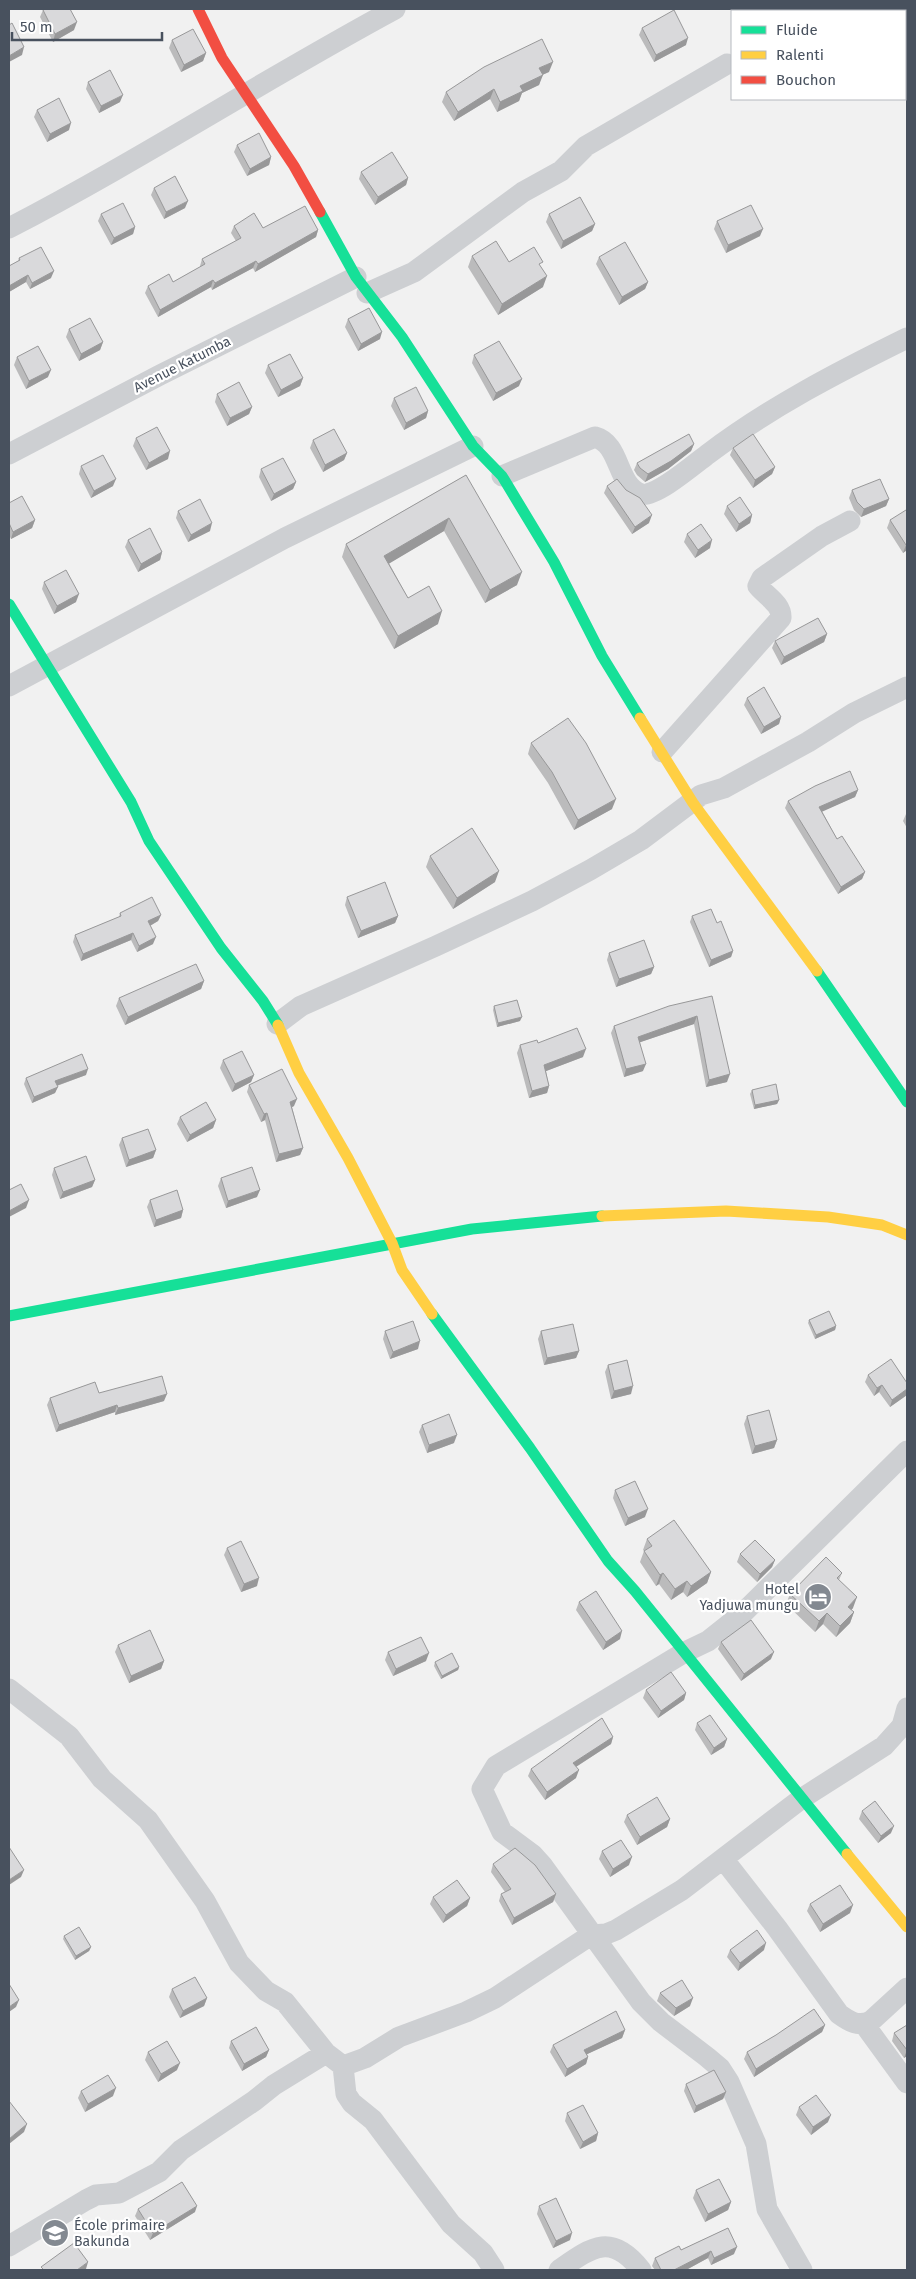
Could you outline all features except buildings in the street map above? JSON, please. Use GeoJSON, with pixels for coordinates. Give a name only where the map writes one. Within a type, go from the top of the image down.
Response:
{"type":"FeatureCollection","features":[{"type":"Feature","properties":{"kind":"street"},"geometry":{"type":"LineString","coordinates":[[198,9],[222,58],[294,166],[361,285],[402,337],[474,446],[502,476],[554,562],[602,656],[693,803],[815,967],[907,1102]]}},
{"type":"Feature","properties":{"kind":"street"},"geometry":{"type":"LineString","coordinates":[[9,228],[146,154],[331,43],[395,9]]}},
{"type":"Feature","properties":{"kind":"street","name":"Avenue Katumba"},"geometry":{"type":"LineString","coordinates":[[9,454],[160,374],[361,285],[414,272],[523,192],[561,171],[586,146],[727,64]]}},
{"type":"Feature","properties":{"kind":"street"},"geometry":{"type":"LineString","coordinates":[[502,476],[595,437],[605,442],[632,488],[641,494],[647,495],[674,480],[776,407],[860,360],[907,338]]}},
{"type":"Feature","properties":{"kind":"street"},"geometry":{"type":"LineString","coordinates":[[9,686],[284,538],[474,446]]}},
{"type":"Feature","properties":{"kind":"street"},"geometry":{"type":"LineString","coordinates":[[662,752],[686,721],[781,618],[781,613],[776,605],[758,586],[762,578],[822,536],[850,521]]}},
{"type":"Feature","properties":{"kind":"street"},"geometry":{"type":"LineString","coordinates":[[9,604],[131,802],[150,841],[221,948],[263,1001],[277,1024],[299,1073],[348,1158],[392,1243],[402,1270],[419,1296],[530,1448],[608,1561],[685,1652],[800,1799],[907,1927]]}},
{"type":"Feature","properties":{"kind":"street"},"geometry":{"type":"LineString","coordinates":[[277,1024],[301,1006],[445,942],[532,901],[590,870],[641,840],[693,803],[701,794],[724,788],[808,742],[854,713],[907,687]]}},
{"type":"Feature","properties":{"kind":"street"},"geometry":{"type":"LineString","coordinates":[[9,1316],[472,1229],[589,1217],[726,1211],[828,1217],[882,1225],[907,1235]]}},
{"type":"Feature","properties":{"kind":"street"},"geometry":{"type":"LineString","coordinates":[[802,2270],[767,2209],[756,2144],[730,2082],[720,2068],[661,2022],[641,2002],[542,1865],[533,1855],[502,1832],[482,1789],[496,1766],[685,1652],[708,1641],[742,1614],[907,1451]]}},
{"type":"Feature","properties":{"kind":"street"},"geometry":{"type":"LineString","coordinates":[[9,1689],[69,1736],[102,1779],[148,1820],[205,1901],[239,1963],[266,1991],[284,2002],[326,2053],[343,2066],[346,2094],[352,2104],[373,2120],[451,2224],[483,2253],[494,2270]]}},
{"type":"Feature","properties":{"kind":"street"},"geometry":{"type":"LineString","coordinates":[[343,2066],[365,2058],[399,2037],[466,2012],[495,1998],[592,1935],[606,1934],[616,1930],[682,1890],[724,1860],[800,1799],[884,1746],[902,1726],[907,1708]]}},
{"type":"Feature","properties":{"kind":"street"},"geometry":{"type":"LineString","coordinates":[[884,1746],[907,1748]]}},
{"type":"Feature","properties":{"kind":"street"},"geometry":{"type":"LineString","coordinates":[[724,1860],[777,1928],[839,2014],[855,2024],[864,2024],[871,2021],[907,1988]]}},
{"type":"Feature","properties":{"kind":"street"},"geometry":{"type":"LineString","coordinates":[[864,2024],[907,2083]]}},
{"type":"Feature","properties":{"kind":"street"},"geometry":{"type":"LineString","coordinates":[[9,2246],[96,2195],[119,2193],[159,2172],[181,2150],[254,2101],[274,2085],[326,2053]]}},
{"type":"Feature","properties":{"kind":"street"},"geometry":{"type":"LineString","coordinates":[[559,2270],[587,2250],[598,2246],[612,2246],[622,2252],[641,2270]]}},
{"type":"Feature","properties":{"kind":"traffic: fast"},"geometry":{"type":"LineString","coordinates":[[320,212],[356,277],[402,337],[473,446],[502,476],[554,562],[602,656],[640,718]]}},
{"type":"Feature","properties":{"kind":"traffic: fast"},"geometry":{"type":"LineString","coordinates":[[9,604],[131,802],[149,841],[221,948],[263,1001],[278,1025]]}},
{"type":"Feature","properties":{"kind":"traffic: fast"},"geometry":{"type":"LineString","coordinates":[[817,971],[907,1102]]}},
{"type":"Feature","properties":{"kind":"traffic: fast"},"geometry":{"type":"LineString","coordinates":[[9,1316],[472,1229],[602,1216]]}},
{"type":"Feature","properties":{"kind":"traffic: fast"},"geometry":{"type":"LineString","coordinates":[[432,1314],[530,1448],[608,1561],[635,1591],[847,1854]]}},
{"type":"Feature","properties":{"kind":"traffic: slow"},"geometry":{"type":"LineString","coordinates":[[640,718],[693,803],[817,971]]}},
{"type":"Feature","properties":{"kind":"traffic: slow"},"geometry":{"type":"LineString","coordinates":[[278,1025],[299,1073],[348,1158],[392,1243],[402,1270],[432,1314]]}},
{"type":"Feature","properties":{"kind":"traffic: slow"},"geometry":{"type":"LineString","coordinates":[[602,1216],[726,1211],[828,1217],[882,1225],[907,1235]]}},
{"type":"Feature","properties":{"kind":"traffic: slow"},"geometry":{"type":"LineString","coordinates":[[847,1854],[907,1927]]}},
{"type":"Feature","properties":{"kind":"traffic: jam"},"geometry":{"type":"LineString","coordinates":[[198,9],[222,58],[294,166],[320,212]]}},
{"type":"Feature","properties":{"kind":"place","name":"Hotel Yadjuwa mungu"},"geometry":{"type":"Point","coordinates":[818,1597]}},
{"type":"Feature","properties":{"kind":"place","name":"École primaire Bakunda"},"geometry":{"type":"Point","coordinates":[55,2233]}}]}
